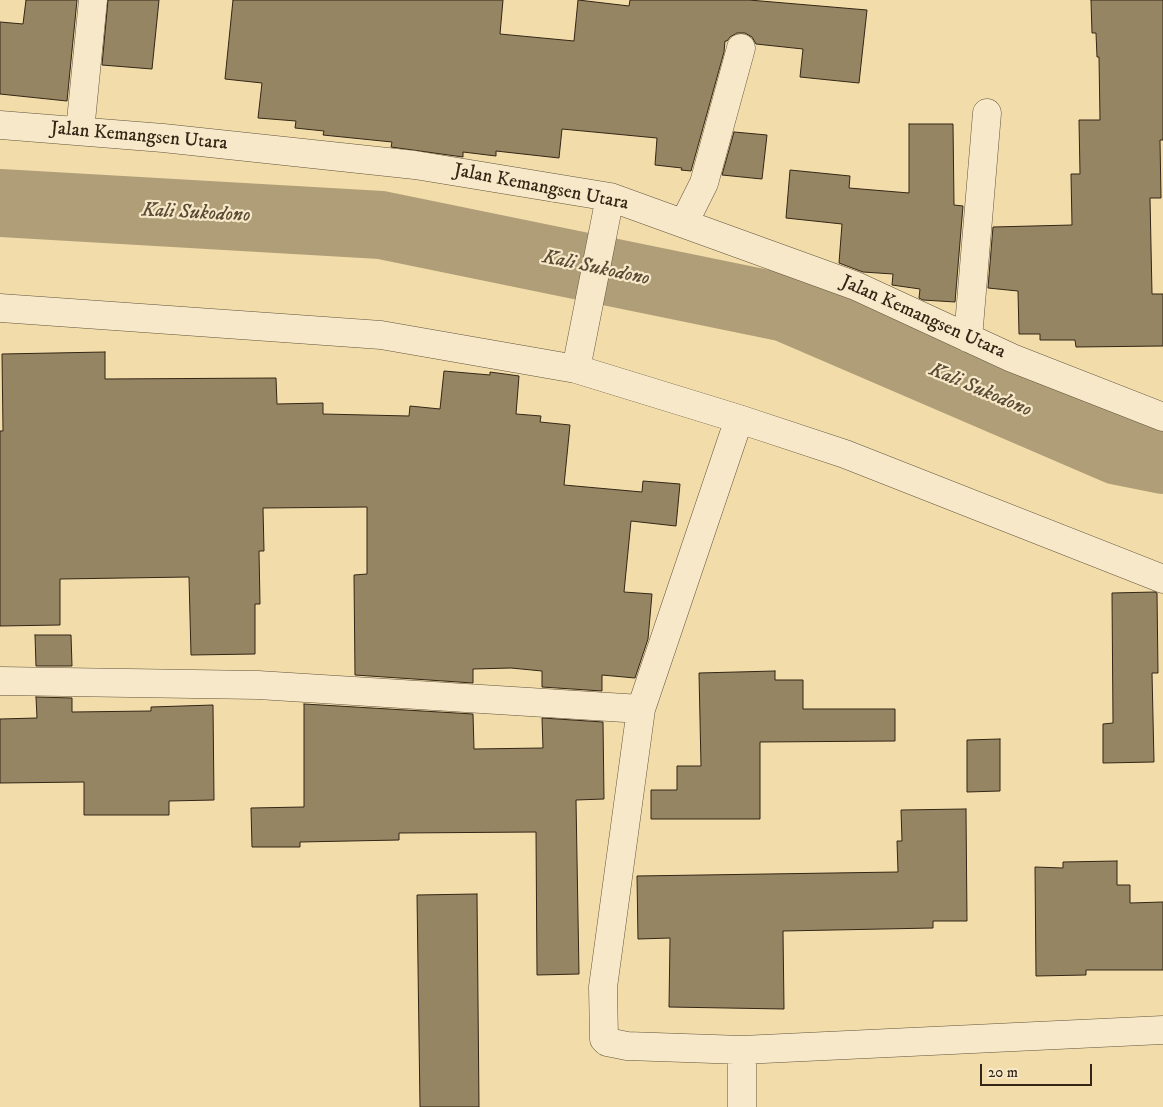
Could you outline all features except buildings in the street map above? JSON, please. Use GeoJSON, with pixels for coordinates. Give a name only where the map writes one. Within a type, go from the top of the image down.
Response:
{"type":"FeatureCollection","features":[{"type":"Feature","properties":{"kind":"street"},"geometry":{"type":"LineString","coordinates":[[80,130],[93,0]]}},
{"type":"Feature","properties":{"kind":"street"},"geometry":{"type":"LineString","coordinates":[[684,223],[704,182],[742,48]]}},
{"type":"Feature","properties":{"kind":"street"},"geometry":{"type":"LineString","coordinates":[[968,338],[987,114]]}},
{"type":"Feature","properties":{"kind":"street","name":"Jalan Kemangsen Utara"},"geometry":{"type":"LineString","coordinates":[[0,125],[80,130],[415,165],[610,197],[856,286],[1012,358],[1163,417]]}},
{"type":"Feature","properties":{"kind":"street"},"geometry":{"type":"LineString","coordinates":[[576,369],[610,197]]}},
{"type":"Feature","properties":{"kind":"street"},"geometry":{"type":"LineString","coordinates":[[0,308],[381,334],[576,369],[845,454],[1163,579]]}},
{"type":"Feature","properties":{"kind":"street"},"geometry":{"type":"LineString","coordinates":[[739,419],[641,709],[603,987],[602,1025],[604,1039],[611,1044],[627,1046],[742,1050],[1163,1030]]}},
{"type":"Feature","properties":{"kind":"street"},"geometry":{"type":"LineString","coordinates":[[0,681],[258,685],[641,709]]}},
{"type":"Feature","properties":{"kind":"street"},"geometry":{"type":"LineString","coordinates":[[742,1050],[742,1107]]}},
{"type":"Feature","properties":{"kind":"waterway","name":"Kali Sukodono"},"geometry":{"type":"LineString","coordinates":[[0,203],[381,225],[786,308],[1118,451],[1163,460]]}}]}
